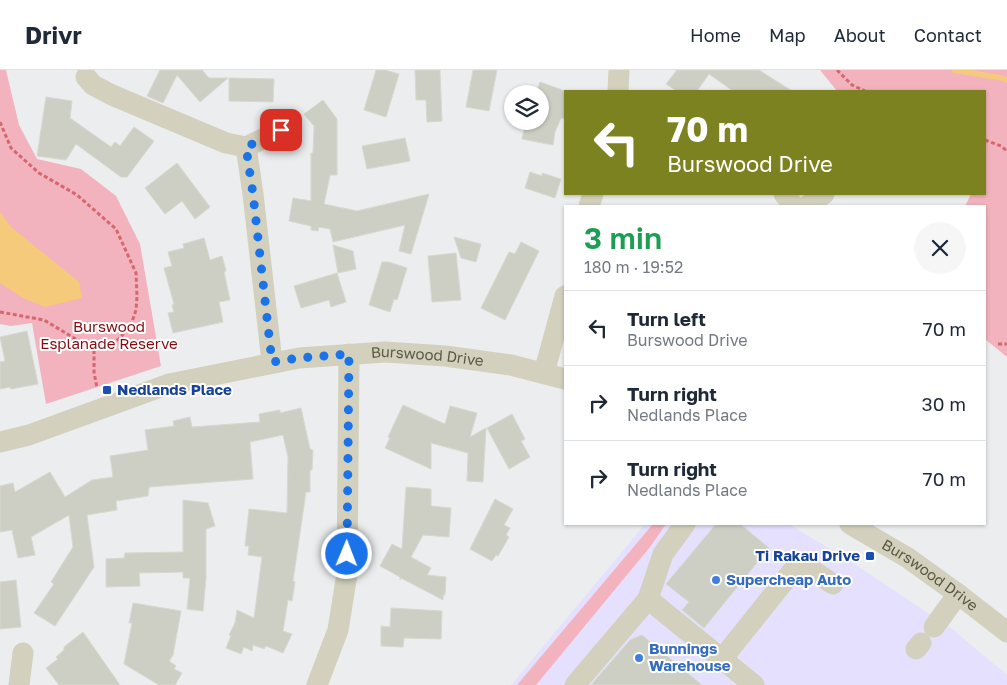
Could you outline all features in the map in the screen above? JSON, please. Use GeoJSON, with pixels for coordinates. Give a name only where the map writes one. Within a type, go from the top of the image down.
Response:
{"type":"FeatureCollection","features":[{"type":"Feature","properties":{"kind":"street"},"geometry":{"type":"LineString","coordinates":[[618,90],[619,70]]}},
{"type":"Feature","properties":{"kind":"street"},"geometry":{"type":"LineString","coordinates":[[86,77],[93,85],[112,95],[226,143],[246,147],[281,130]]}},
{"type":"Feature","properties":{"kind":"street"},"geometry":{"type":"LineString","coordinates":[[246,147],[272,362]]}},
{"type":"Feature","properties":{"kind":"street"},"geometry":{"type":"LineString","coordinates":[[785,195],[793,205]]}},
{"type":"Feature","properties":{"kind":"street"},"geometry":{"type":"LineString","coordinates":[[808,205],[823,195]]}},
{"type":"Feature","properties":{"kind":"street"},"geometry":{"type":"LineString","coordinates":[[544,373],[564,300]]}},
{"type":"Feature","properties":{"kind":"street","name":"Burswood Drive"},"geometry":{"type":"LineString","coordinates":[[0,442],[29,435],[169,384],[299,358],[385,352],[445,356],[511,366],[564,379]]}},
{"type":"Feature","properties":{"kind":"street"},"geometry":{"type":"LineString","coordinates":[[317,685],[338,630],[347,574],[349,354]]}},
{"type":"Feature","properties":{"kind":"street"},"geometry":{"type":"LineString","coordinates":[[574,685],[648,599],[663,554],[683,525]]}},
{"type":"Feature","properties":{"kind":"street","name":"Burswood Drive"},"geometry":{"type":"LineString","coordinates":[[852,525],[908,558],[1007,632]]}},
{"type":"Feature","properties":{"kind":"street"},"geometry":{"type":"LineString","coordinates":[[722,659],[794,569],[799,567],[807,568],[833,584]]}},
{"type":"Feature","properties":{"kind":"street"},"geometry":{"type":"LineString","coordinates":[[924,639],[958,594]]}},
{"type":"Feature","properties":{"kind":"street"},"geometry":{"type":"LineString","coordinates":[[648,599],[754,685]]}},
{"type":"Feature","properties":{"kind":"street"},"geometry":{"type":"LineString","coordinates":[[19,685],[23,653]]}},
{"type":"Feature","properties":{"kind":"path"},"geometry":{"type":"LineString","coordinates":[[837,70],[852,85],[862,90]]}},
{"type":"Feature","properties":{"kind":"path"},"geometry":{"type":"LineString","coordinates":[[0,122],[11,148],[39,173],[77,195],[116,229],[136,273],[136,310],[132,322],[120,338],[113,343],[94,350]]}},
{"type":"Feature","properties":{"kind":"path"},"geometry":{"type":"LineString","coordinates":[[986,140],[1001,146],[1007,151]]}},
{"type":"Feature","properties":{"kind":"path"},"geometry":{"type":"LineString","coordinates":[[0,312],[44,320],[94,350]]}},
{"type":"Feature","properties":{"kind":"path"},"geometry":{"type":"LineString","coordinates":[[998,344],[1007,344]]}},
{"type":"Feature","properties":{"kind":"path"},"geometry":{"type":"LineString","coordinates":[[94,350],[94,372],[97,388]]}},
{"type":"Feature","properties":{"kind":"shaded area"},"geometry":{"type":"Polygon","coordinates":[[[0,212],[11,227],[79,282],[82,298],[45,307],[23,298],[0,283],[0,212]]]}},
{"type":"Feature","properties":{"kind":"shaded area"},"geometry":{"type":"Polygon","coordinates":[[[644,525],[790,525],[844,557],[952,629],[1007,675],[1007,685],[511,685],[644,525]]]}},
{"type":"Feature","properties":{"kind":"green space","name":"Burswood Esplanade Reserve"},"geometry":{"type":"Polygon","coordinates":[[[0,70],[6,70],[19,125],[37,159],[81,169],[116,196],[140,244],[161,366],[46,404],[32,323],[11,326],[0,324],[0,70]]]}},
{"type":"Feature","properties":{"kind":"green space"},"geometry":{"type":"Polygon","coordinates":[[[820,70],[1007,70],[1007,357],[986,340],[986,205],[966,205],[970,195],[986,195],[986,90],[836,90],[820,70]]]}},
{"type":"Feature","properties":{"kind":"green space"},"geometry":{"type":"Polygon","coordinates":[[[652,525],[665,525],[650,547],[536,685],[517,685],[652,525]]]}},
{"type":"Feature","properties":{"kind":"building"},"geometry":{"type":"Polygon","coordinates":[[[160,70],[202,70],[209,78],[228,78],[200,102],[177,75],[163,103],[147,96],[160,70]]]}},
{"type":"Feature","properties":{"kind":"building"},"geometry":{"type":"Polygon","coordinates":[[[376,70],[385,70],[399,74],[386,117],[364,110],[376,70]]]}},
{"type":"Feature","properties":{"kind":"building"},"geometry":{"type":"Polygon","coordinates":[[[415,70],[440,70],[442,121],[427,122],[426,100],[416,100],[415,70]]]}},
{"type":"Feature","properties":{"kind":"building"},"geometry":{"type":"Polygon","coordinates":[[[473,70],[497,70],[489,111],[466,107],[473,70]]]}},
{"type":"Feature","properties":{"kind":"building"},"geometry":{"type":"Polygon","coordinates":[[[677,70],[759,70],[790,90],[732,90],[709,74],[698,90],[675,90],[666,84],[677,70]]]}},
{"type":"Feature","properties":{"kind":"building"},"geometry":{"type":"Polygon","coordinates":[[[229,78],[274,79],[273,102],[229,101],[229,78]]]}},
{"type":"Feature","properties":{"kind":"building"},"geometry":{"type":"Polygon","coordinates":[[[549,85],[564,91],[564,119],[561,118],[555,132],[553,145],[522,139],[524,130],[549,130],[549,85]]]}},
{"type":"Feature","properties":{"kind":"building"},"geometry":{"type":"Polygon","coordinates":[[[46,97],[72,101],[70,118],[111,147],[115,142],[120,146],[134,127],[154,141],[127,177],[121,177],[76,144],[66,160],[37,156],[46,97]]]}},
{"type":"Feature","properties":{"kind":"building"},"geometry":{"type":"Polygon","coordinates":[[[323,100],[337,119],[337,175],[330,175],[324,204],[357,211],[429,194],[411,254],[399,251],[405,225],[333,242],[330,229],[319,227],[318,231],[311,230],[311,226],[289,221],[293,198],[311,201],[311,153],[313,153],[314,126],[304,114],[323,100]]]}},
{"type":"Feature","properties":{"kind":"building"},"geometry":{"type":"Polygon","coordinates":[[[405,138],[410,161],[367,169],[362,146],[405,138]]]}},
{"type":"Feature","properties":{"kind":"building"},"geometry":{"type":"Polygon","coordinates":[[[177,163],[210,207],[195,219],[182,201],[165,214],[145,188],[177,163]]]}},
{"type":"Feature","properties":{"kind":"building"},"geometry":{"type":"Polygon","coordinates":[[[530,172],[542,176],[542,173],[561,179],[555,198],[525,188],[530,172]]]}},
{"type":"Feature","properties":{"kind":"building"},"geometry":{"type":"Polygon","coordinates":[[[454,237],[481,244],[476,262],[461,258],[454,237]]]}},
{"type":"Feature","properties":{"kind":"building"},"geometry":{"type":"Polygon","coordinates":[[[204,238],[210,260],[222,256],[226,271],[224,272],[230,300],[219,302],[223,322],[173,333],[168,313],[174,312],[172,305],[174,304],[164,268],[172,266],[168,252],[184,248],[183,244],[204,238]]]}},
{"type":"Feature","properties":{"kind":"building"},"geometry":{"type":"Polygon","coordinates":[[[521,242],[539,251],[505,320],[481,308],[509,252],[515,254],[521,242]]]}},
{"type":"Feature","properties":{"kind":"building"},"geometry":{"type":"Polygon","coordinates":[[[333,245],[353,251],[356,269],[338,273],[333,245]]]}},
{"type":"Feature","properties":{"kind":"building"},"geometry":{"type":"Polygon","coordinates":[[[456,253],[461,300],[432,302],[428,256],[456,253]]]}},
{"type":"Feature","properties":{"kind":"building"},"geometry":{"type":"Polygon","coordinates":[[[382,262],[389,262],[407,268],[397,300],[394,299],[390,312],[369,305],[382,262]]]}},
{"type":"Feature","properties":{"kind":"building"},"geometry":{"type":"Polygon","coordinates":[[[337,273],[346,302],[331,307],[329,300],[301,308],[294,286],[337,273]]]}},
{"type":"Feature","properties":{"kind":"building"},"geometry":{"type":"Polygon","coordinates":[[[27,331],[38,384],[0,389],[0,362],[5,361],[0,337],[27,331]]]}},
{"type":"Feature","properties":{"kind":"building"},"geometry":{"type":"Polygon","coordinates":[[[403,405],[445,424],[450,406],[477,413],[470,437],[486,428],[483,482],[467,481],[468,453],[431,443],[431,469],[385,448],[403,405]]]}},
{"type":"Feature","properties":{"kind":"building"},"geometry":{"type":"Polygon","coordinates":[[[301,408],[310,449],[313,450],[312,470],[310,470],[310,492],[306,492],[293,581],[295,582],[292,601],[288,600],[283,631],[292,634],[283,653],[266,646],[264,649],[253,645],[252,651],[244,647],[241,654],[226,648],[231,636],[229,635],[235,623],[237,610],[254,618],[262,557],[248,555],[249,546],[245,546],[249,509],[287,513],[288,457],[283,435],[250,442],[253,479],[149,487],[148,496],[116,501],[117,510],[87,515],[94,567],[55,626],[34,613],[54,584],[51,582],[73,547],[69,515],[31,537],[35,555],[18,558],[12,530],[0,532],[0,486],[13,483],[15,492],[50,472],[65,497],[92,480],[113,477],[110,456],[148,450],[145,430],[174,426],[173,421],[190,417],[192,427],[260,422],[259,414],[280,410],[280,413],[301,408]]]}},
{"type":"Feature","properties":{"kind":"building"},"geometry":{"type":"Polygon","coordinates":[[[512,414],[525,439],[521,441],[530,457],[509,469],[487,428],[512,414]]]}},
{"type":"Feature","properties":{"kind":"building"},"geometry":{"type":"Polygon","coordinates":[[[406,487],[431,489],[431,506],[451,508],[449,537],[423,535],[411,557],[431,568],[427,575],[446,577],[443,600],[401,578],[400,580],[400,577],[380,566],[392,544],[402,549],[406,487]]]}},
{"type":"Feature","properties":{"kind":"building"},"geometry":{"type":"Polygon","coordinates":[[[495,499],[513,509],[504,525],[510,528],[506,535],[509,537],[498,556],[496,555],[492,561],[470,549],[495,499]]]}},
{"type":"Feature","properties":{"kind":"building"},"geometry":{"type":"Polygon","coordinates":[[[183,500],[208,503],[215,526],[206,529],[206,578],[203,611],[187,609],[190,578],[183,578],[183,572],[139,573],[140,586],[106,587],[106,559],[124,558],[125,553],[183,552],[183,500]]]}},
{"type":"Feature","properties":{"kind":"building"},"geometry":{"type":"Polygon","coordinates":[[[715,525],[741,525],[769,548],[704,628],[682,610],[689,602],[666,584],[715,525]]]}},
{"type":"Feature","properties":{"kind":"building"},"geometry":{"type":"Polygon","coordinates":[[[16,580],[21,627],[0,629],[0,582],[16,580]]]}},
{"type":"Feature","properties":{"kind":"building"},"geometry":{"type":"Polygon","coordinates":[[[133,603],[181,611],[173,655],[169,661],[176,666],[174,669],[182,673],[175,685],[159,685],[124,664],[132,623],[129,623],[133,603]]]}},
{"type":"Feature","properties":{"kind":"building"},"geometry":{"type":"Polygon","coordinates":[[[391,608],[442,611],[441,639],[404,638],[403,647],[381,646],[381,626],[390,627],[391,608]]]}},
{"type":"Feature","properties":{"kind":"building"},"geometry":{"type":"Polygon","coordinates":[[[83,632],[120,685],[59,685],[46,668],[58,659],[56,657],[64,650],[64,647],[83,632]]]}},
{"type":"Feature","properties":{"kind":"building","name":"Bunnings Warehouse"},"geometry":{"type":"Polygon","coordinates":[[[642,635],[702,685],[591,685],[630,640],[642,635]]]}},
{"type":"Feature","properties":{"kind":"waterway"},"geometry":{"type":"LineString","coordinates":[[954,70],[1007,80]]}},
{"type":"Feature","properties":{"kind":"place","name":"Nedlands Place"},"geometry":{"type":"Point","coordinates":[107,390]}},
{"type":"Feature","properties":{"kind":"place","name":"Ti Rakau Drive"},"geometry":{"type":"Point","coordinates":[870,556]}},
{"type":"Feature","properties":{"kind":"place","name":"Supercheap Auto"},"geometry":{"type":"Point","coordinates":[716,580]}},
{"type":"Feature","properties":{"kind":"place","name":"Bunnings Warehouse"},"geometry":{"type":"Point","coordinates":[639,658]}},
{"type":"Feature","properties":{"kind":"route"},"geometry":{"type":"LineString","coordinates":[[281,130],[246,147],[272,362],[349,354],[347,554]]}}]}
